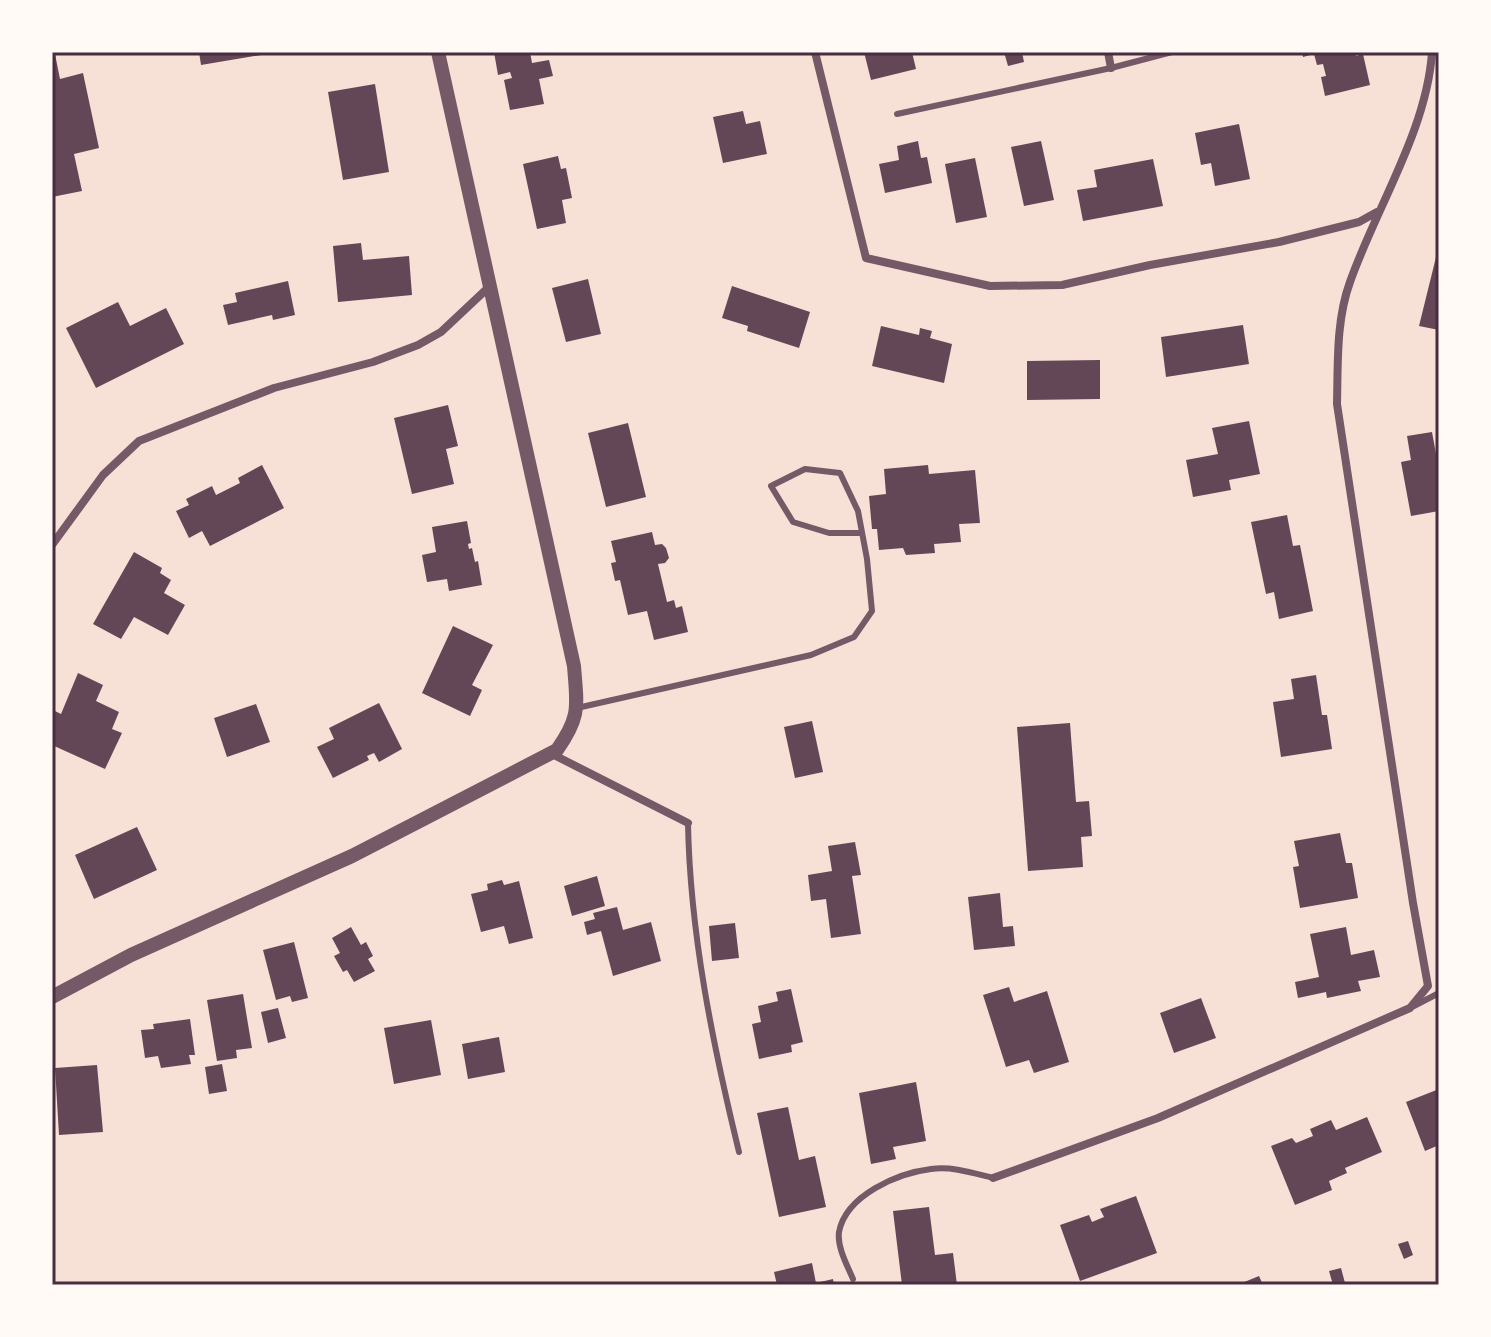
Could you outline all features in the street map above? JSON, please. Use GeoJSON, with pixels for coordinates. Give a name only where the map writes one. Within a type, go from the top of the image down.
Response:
{"type":"FeatureCollection","features":[{"type":"Feature","properties":{"kind":"street"},"geometry":{"type":"LineString","coordinates":[[52,997],[131,955],[352,856],[557,750],[572,729],[577,708],[574,666],[438,52]]}},
{"type":"Feature","properties":{"kind":"street"},"geometry":{"type":"LineString","coordinates":[[815,52],[866,258],[990,286],[1062,285],[1150,265],[1279,242],[1359,222],[1377,211]]}},
{"type":"Feature","properties":{"kind":"street"},"geometry":{"type":"LineString","coordinates":[[1108,52],[1111,68]]}},
{"type":"Feature","properties":{"kind":"street"},"geometry":{"type":"LineString","coordinates":[[993,1178],[1158,1118],[1410,1008],[1428,986],[1337,404],[1339,342],[1348,286],[1417,122],[1430,82],[1432,52]]}},
{"type":"Feature","properties":{"kind":"street"},"geometry":{"type":"LineString","coordinates":[[53,540],[103,475],[139,441],[274,388],[373,362],[418,345],[441,332],[491,285]]}},
{"type":"Feature","properties":{"kind":"street"},"geometry":{"type":"LineString","coordinates":[[551,753],[688,823]]}},
{"type":"Feature","properties":{"kind":"lane"},"geometry":{"type":"LineString","coordinates":[[897,114],[1172,52]]}},
{"type":"Feature","properties":{"kind":"lane"},"geometry":{"type":"LineString","coordinates":[[577,708],[811,655],[854,637],[872,611],[862,533],[858,511],[840,473],[805,469],[771,486],[793,522],[829,533],[862,533]]}},
{"type":"Feature","properties":{"kind":"lane"},"geometry":{"type":"LineString","coordinates":[[688,823],[689,873],[701,963],[722,1080],[739,1152]]}},
{"type":"Feature","properties":{"kind":"lane"},"geometry":{"type":"LineString","coordinates":[[1410,1008],[1439,993]]}},
{"type":"Feature","properties":{"kind":"lane"},"geometry":{"type":"LineString","coordinates":[[853,1279],[840,1247],[839,1232],[849,1208],[860,1197],[893,1180],[932,1169],[956,1169],[993,1178]]}},
{"type":"Feature","properties":{"kind":"path"},"geometry":{"type":"LineString","coordinates":[[178,1285],[194,1285]]}},
{"type":"Feature","properties":{"kind":"building"},"geometry":{"type":"Polygon","coordinates":[[[199,52],[267,52],[267,54],[201,65],[199,52]]]}},
{"type":"Feature","properties":{"kind":"building"},"geometry":{"type":"Polygon","coordinates":[[[494,52],[530,52],[532,63],[549,60],[553,76],[539,79],[544,104],[510,110],[504,80],[512,78],[510,72],[498,75],[494,52]]]}},
{"type":"Feature","properties":{"kind":"building"},"geometry":{"type":"Polygon","coordinates":[[[864,52],[912,52],[916,69],[871,80],[864,52]]]}},
{"type":"Feature","properties":{"kind":"building"},"geometry":{"type":"Polygon","coordinates":[[[1004,52],[1022,52],[1024,62],[1008,66],[1004,52]]]}},
{"type":"Feature","properties":{"kind":"building"},"geometry":{"type":"Polygon","coordinates":[[[1302,52],[1363,54],[1370,85],[1325,96],[1321,77],[1326,76],[1323,64],[1317,65],[1314,54],[1303,57],[1302,52]]]}},
{"type":"Feature","properties":{"kind":"building"},"geometry":{"type":"Polygon","coordinates":[[[55,54],[60,79],[83,73],[99,148],[74,154],[82,191],[52,197],[52,55],[55,54]]]}},
{"type":"Feature","properties":{"kind":"building"},"geometry":{"type":"Polygon","coordinates":[[[375,84],[389,172],[343,180],[328,92],[375,84]]]}},
{"type":"Feature","properties":{"kind":"building"},"geometry":{"type":"Polygon","coordinates":[[[743,111],[746,124],[760,121],[767,154],[723,163],[713,117],[743,111]]]}},
{"type":"Feature","properties":{"kind":"building"},"geometry":{"type":"Polygon","coordinates":[[[1239,124],[1250,179],[1215,186],[1211,163],[1201,165],[1195,133],[1239,124]]]}},
{"type":"Feature","properties":{"kind":"building"},"geometry":{"type":"Polygon","coordinates":[[[918,141],[921,158],[927,157],[932,183],[885,193],[879,164],[899,160],[897,146],[918,141]]]}},
{"type":"Feature","properties":{"kind":"building"},"geometry":{"type":"Polygon","coordinates":[[[1041,141],[1054,200],[1024,206],[1011,147],[1041,141]]]}},
{"type":"Feature","properties":{"kind":"building"},"geometry":{"type":"Polygon","coordinates":[[[558,156],[561,169],[566,168],[572,198],[562,200],[566,223],[537,229],[523,164],[558,156]]]}},
{"type":"Feature","properties":{"kind":"building"},"geometry":{"type":"Polygon","coordinates":[[[975,158],[987,217],[956,223],[945,164],[975,158]]]}},
{"type":"Feature","properties":{"kind":"building"},"geometry":{"type":"Polygon","coordinates":[[[1153,159],[1163,206],[1083,221],[1077,190],[1097,187],[1094,170],[1153,159]]]}},
{"type":"Feature","properties":{"kind":"building"},"geometry":{"type":"Polygon","coordinates":[[[361,243],[363,260],[409,256],[412,295],[338,302],[333,246],[361,243]]]}},
{"type":"Feature","properties":{"kind":"building"},"geometry":{"type":"Polygon","coordinates":[[[1439,249],[1439,330],[1419,326],[1439,249]]]}},
{"type":"Feature","properties":{"kind":"building"},"geometry":{"type":"Polygon","coordinates":[[[588,279],[601,334],[566,342],[552,288],[588,279]]]}},
{"type":"Feature","properties":{"kind":"building"},"geometry":{"type":"Polygon","coordinates":[[[288,281],[295,315],[273,320],[272,315],[228,325],[223,305],[237,302],[235,293],[288,281]]]}},
{"type":"Feature","properties":{"kind":"building"},"geometry":{"type":"Polygon","coordinates":[[[732,286],[810,312],[799,348],[747,331],[748,326],[722,318],[732,286]]]}},
{"type":"Feature","properties":{"kind":"building"},"geometry":{"type":"Polygon","coordinates":[[[118,302],[130,326],[166,308],[184,344],[96,388],[66,328],[118,302]]]}},
{"type":"Feature","properties":{"kind":"building"},"geometry":{"type":"Polygon","coordinates":[[[1243,325],[1249,364],[1166,377],[1161,337],[1243,325]]]}},
{"type":"Feature","properties":{"kind":"building"},"geometry":{"type":"Polygon","coordinates":[[[881,326],[919,335],[920,328],[932,331],[930,338],[952,344],[944,383],[872,366],[881,326]]]}},
{"type":"Feature","properties":{"kind":"building"},"geometry":{"type":"Polygon","coordinates":[[[1100,360],[1100,399],[1027,400],[1027,361],[1100,360]]]}},
{"type":"Feature","properties":{"kind":"building"},"geometry":{"type":"Polygon","coordinates":[[[448,405],[458,446],[446,449],[454,484],[412,494],[394,418],[448,405]]]}},
{"type":"Feature","properties":{"kind":"building"},"geometry":{"type":"Polygon","coordinates":[[[1249,421],[1260,474],[1229,480],[1231,490],[1193,497],[1186,460],[1218,454],[1212,428],[1249,421]]]}},
{"type":"Feature","properties":{"kind":"building"},"geometry":{"type":"Polygon","coordinates":[[[628,423],[646,497],[606,507],[588,433],[628,423]]]}},
{"type":"Feature","properties":{"kind":"building"},"geometry":{"type":"Polygon","coordinates":[[[1432,432],[1439,470],[1439,511],[1411,516],[1401,462],[1411,460],[1407,436],[1432,432]]]}},
{"type":"Feature","properties":{"kind":"building"},"geometry":{"type":"Polygon","coordinates":[[[262,465],[284,508],[210,546],[202,531],[189,538],[176,511],[189,505],[186,499],[212,486],[216,495],[240,483],[238,478],[262,465]]]}},
{"type":"Feature","properties":{"kind":"building"},"geometry":{"type":"Polygon","coordinates":[[[928,465],[929,474],[975,470],[980,523],[959,524],[961,542],[934,544],[935,553],[906,555],[903,548],[879,550],[877,529],[872,529],[869,496],[886,494],[884,469],[928,465]]]}},
{"type":"Feature","properties":{"kind":"building"},"geometry":{"type":"Polygon","coordinates":[[[1287,515],[1293,546],[1300,545],[1313,611],[1279,619],[1274,592],[1266,594],[1251,522],[1287,515]]]}},
{"type":"Feature","properties":{"kind":"building"},"geometry":{"type":"Polygon","coordinates":[[[467,521],[471,543],[468,544],[469,549],[472,548],[475,562],[478,561],[482,585],[449,591],[447,579],[427,582],[422,555],[436,552],[432,527],[467,521]]]}},
{"type":"Feature","properties":{"kind":"building"},"geometry":{"type":"Polygon","coordinates":[[[652,532],[655,545],[662,544],[669,558],[665,563],[658,564],[667,602],[674,600],[676,608],[682,606],[688,632],[654,640],[647,611],[628,615],[620,580],[615,581],[611,563],[616,562],[611,541],[652,532]]]}},
{"type":"Feature","properties":{"kind":"building"},"geometry":{"type":"Polygon","coordinates":[[[134,552],[162,568],[160,573],[171,580],[164,593],[185,605],[168,635],[134,617],[121,639],[93,624],[134,552]]]}},
{"type":"Feature","properties":{"kind":"building"},"geometry":{"type":"Polygon","coordinates":[[[453,626],[493,645],[472,685],[482,690],[470,716],[422,693],[453,626]]]}},
{"type":"Feature","properties":{"kind":"building"},"geometry":{"type":"Polygon","coordinates":[[[78,673],[103,685],[96,701],[119,712],[112,729],[122,733],[105,769],[52,745],[52,718],[55,711],[61,714],[78,673]]]}},
{"type":"Feature","properties":{"kind":"building"},"geometry":{"type":"Polygon","coordinates":[[[1316,675],[1322,715],[1327,715],[1332,749],[1281,757],[1273,702],[1294,699],[1291,679],[1316,675]]]}},
{"type":"Feature","properties":{"kind":"building"},"geometry":{"type":"Polygon","coordinates":[[[379,703],[402,749],[379,762],[374,753],[367,756],[369,760],[333,778],[317,747],[334,739],[329,728],[379,703]]]}},
{"type":"Feature","properties":{"kind":"building"},"geometry":{"type":"Polygon","coordinates":[[[256,704],[270,742],[227,757],[214,718],[256,704]]]}},
{"type":"Feature","properties":{"kind":"building"},"geometry":{"type":"Polygon","coordinates":[[[812,721],[823,772],[795,778],[784,727],[812,721]]]}},
{"type":"Feature","properties":{"kind":"building"},"geometry":{"type":"Polygon","coordinates":[[[1070,723],[1076,802],[1089,801],[1092,836],[1081,837],[1083,867],[1028,871],[1017,727],[1070,723]]]}},
{"type":"Feature","properties":{"kind":"building"},"geometry":{"type":"Polygon","coordinates":[[[137,827],[157,870],[94,899],[75,855],[137,827]]]}},
{"type":"Feature","properties":{"kind":"building"},"geometry":{"type":"Polygon","coordinates":[[[1340,833],[1346,863],[1352,863],[1358,898],[1300,908],[1293,867],[1299,866],[1294,841],[1340,833]]]}},
{"type":"Feature","properties":{"kind":"building"},"geometry":{"type":"Polygon","coordinates":[[[855,842],[861,875],[852,876],[861,934],[831,938],[826,899],[811,901],[808,875],[832,871],[828,846],[855,842]]]}},
{"type":"Feature","properties":{"kind":"building"},"geometry":{"type":"Polygon","coordinates":[[[597,876],[605,906],[572,916],[564,886],[597,876]]]}},
{"type":"Feature","properties":{"kind":"building"},"geometry":{"type":"Polygon","coordinates":[[[502,880],[504,885],[519,881],[533,938],[509,944],[504,926],[481,932],[471,894],[488,890],[487,884],[502,880]]]}},
{"type":"Feature","properties":{"kind":"building"},"geometry":{"type":"Polygon","coordinates":[[[1000,893],[1003,927],[1013,926],[1015,946],[974,950],[968,897],[1000,893]]]}},
{"type":"Feature","properties":{"kind":"building"},"geometry":{"type":"Polygon","coordinates":[[[617,907],[623,930],[651,922],[661,961],[613,976],[601,931],[587,935],[584,922],[595,919],[593,913],[617,907]]]}},
{"type":"Feature","properties":{"kind":"building"},"geometry":{"type":"Polygon","coordinates":[[[735,923],[739,958],[712,961],[709,926],[735,923]]]}},
{"type":"Feature","properties":{"kind":"building"},"geometry":{"type":"Polygon","coordinates":[[[351,927],[361,945],[366,942],[373,956],[368,959],[375,971],[354,982],[347,970],[343,972],[334,956],[340,953],[332,938],[351,927]]]}},
{"type":"Feature","properties":{"kind":"building"},"geometry":{"type":"Polygon","coordinates":[[[1346,927],[1351,955],[1374,950],[1380,977],[1358,981],[1361,991],[1327,998],[1326,992],[1298,998],[1295,982],[1319,977],[1310,934],[1346,927]]]}},
{"type":"Feature","properties":{"kind":"building"},"geometry":{"type":"Polygon","coordinates":[[[294,942],[308,998],[292,1002],[290,996],[276,1000],[263,950],[294,942]]]}},
{"type":"Feature","properties":{"kind":"building"},"geometry":{"type":"Polygon","coordinates":[[[1009,987],[1014,1002],[1047,991],[1069,1062],[1034,1073],[1029,1060],[1006,1067],[983,995],[1009,987]]]}},
{"type":"Feature","properties":{"kind":"building"},"geometry":{"type":"Polygon","coordinates":[[[791,989],[803,1042],[791,1045],[792,1052],[759,1059],[752,1024],[761,1022],[758,1006],[778,1001],[776,992],[791,989]]]}},
{"type":"Feature","properties":{"kind":"building"},"geometry":{"type":"Polygon","coordinates":[[[243,994],[252,1048],[236,1050],[237,1058],[217,1061],[207,1000],[243,994]]]}},
{"type":"Feature","properties":{"kind":"building"},"geometry":{"type":"Polygon","coordinates":[[[1201,998],[1216,1038],[1174,1053],[1160,1013],[1201,998]]]}},
{"type":"Feature","properties":{"kind":"building"},"geometry":{"type":"Polygon","coordinates":[[[278,1008],[286,1038],[268,1043],[261,1012],[278,1008]]]}},
{"type":"Feature","properties":{"kind":"building"},"geometry":{"type":"Polygon","coordinates":[[[190,1019],[195,1055],[189,1055],[191,1064],[161,1068],[158,1056],[145,1058],[141,1030],[154,1029],[153,1024],[190,1019]]]}},
{"type":"Feature","properties":{"kind":"building"},"geometry":{"type":"Polygon","coordinates":[[[431,1020],[441,1075],[394,1084],[384,1028],[431,1020]]]}},
{"type":"Feature","properties":{"kind":"building"},"geometry":{"type":"Polygon","coordinates":[[[499,1037],[505,1072],[468,1079],[462,1044],[499,1037]]]}},
{"type":"Feature","properties":{"kind":"building"},"geometry":{"type":"Polygon","coordinates":[[[222,1064],[227,1091],[209,1094],[205,1067],[222,1064]]]}},
{"type":"Feature","properties":{"kind":"building"},"geometry":{"type":"Polygon","coordinates":[[[97,1065],[103,1132],[59,1135],[55,1068],[97,1065]]]}},
{"type":"Feature","properties":{"kind":"building"},"geometry":{"type":"Polygon","coordinates":[[[916,1082],[926,1141],[893,1147],[896,1159],[871,1164],[859,1093],[916,1082]]]}},
{"type":"Feature","properties":{"kind":"building"},"geometry":{"type":"Polygon","coordinates":[[[1439,1089],[1439,1145],[1425,1151],[1406,1102],[1439,1089]]]}},
{"type":"Feature","properties":{"kind":"building"},"geometry":{"type":"Polygon","coordinates":[[[788,1107],[799,1160],[815,1156],[826,1207],[779,1217],[757,1113],[788,1107]]]}},
{"type":"Feature","properties":{"kind":"building"},"geometry":{"type":"Polygon","coordinates":[[[1367,1117],[1382,1152],[1345,1168],[1347,1173],[1329,1181],[1332,1190],[1295,1205],[1271,1146],[1292,1138],[1296,1143],[1313,1136],[1310,1129],[1331,1120],[1336,1130],[1367,1117]]]}},
{"type":"Feature","properties":{"kind":"building"},"geometry":{"type":"Polygon","coordinates":[[[1136,1196],[1157,1253],[1080,1281],[1060,1225],[1089,1215],[1092,1222],[1104,1217],[1100,1209],[1136,1196]]]}},
{"type":"Feature","properties":{"kind":"building"},"geometry":{"type":"Polygon","coordinates":[[[929,1207],[935,1255],[953,1253],[957,1285],[902,1285],[893,1211],[929,1207]]]}},
{"type":"Feature","properties":{"kind":"building"},"geometry":{"type":"Polygon","coordinates":[[[1408,1241],[1413,1255],[1404,1259],[1398,1244],[1408,1241]]]}},
{"type":"Feature","properties":{"kind":"building"},"geometry":{"type":"Polygon","coordinates":[[[812,1263],[816,1283],[833,1279],[834,1285],[777,1285],[774,1272],[812,1263]]]}},
{"type":"Feature","properties":{"kind":"building"},"geometry":{"type":"Polygon","coordinates":[[[1341,1268],[1345,1283],[1333,1285],[1329,1271],[1341,1268]]]}},
{"type":"Feature","properties":{"kind":"building"},"geometry":{"type":"Polygon","coordinates":[[[1259,1276],[1263,1285],[1237,1285],[1259,1276]]]}}]}
